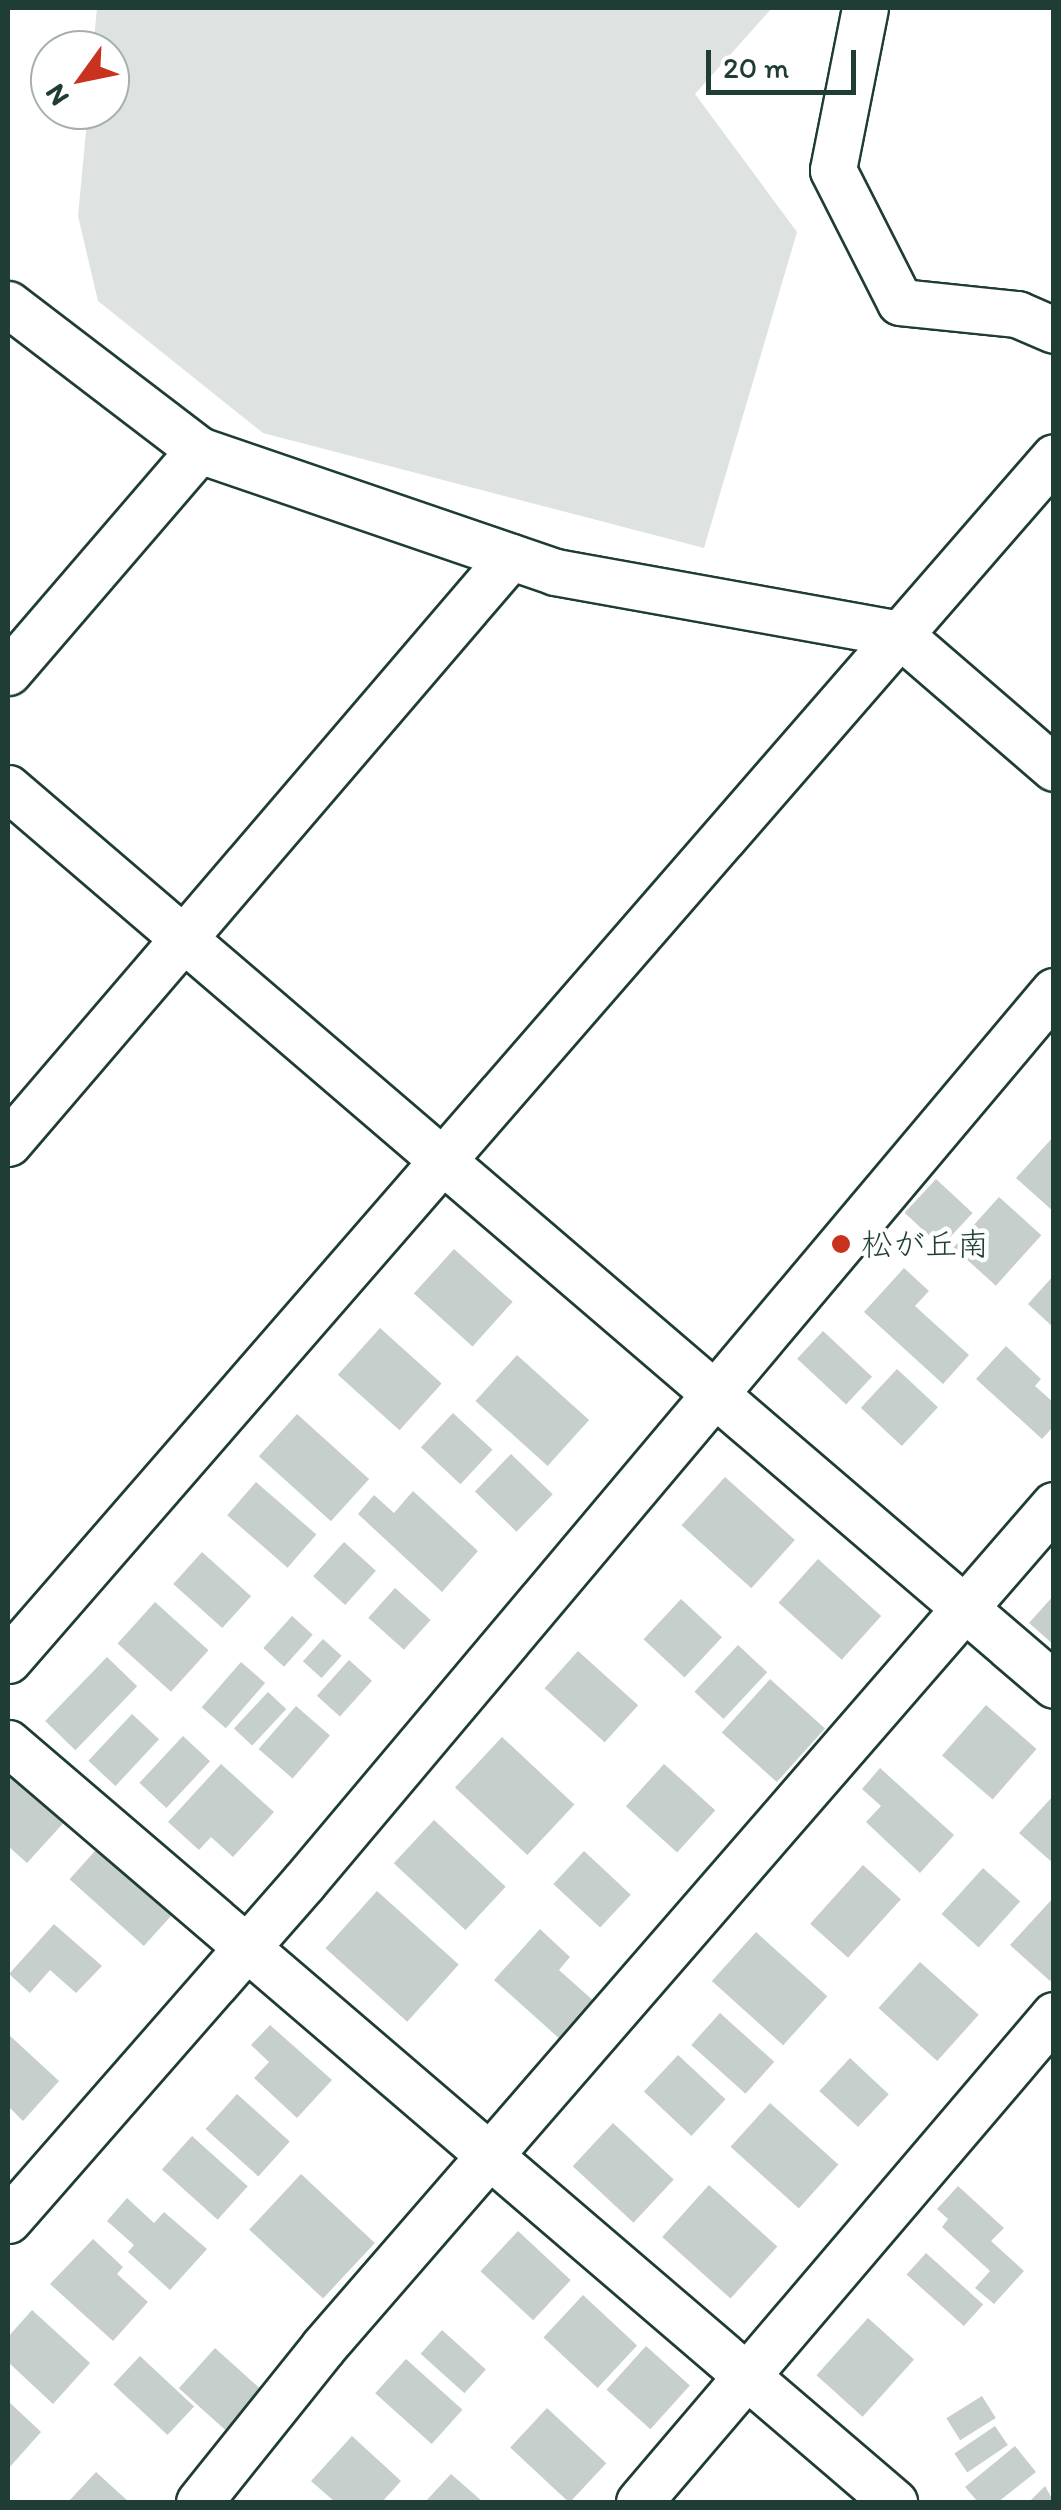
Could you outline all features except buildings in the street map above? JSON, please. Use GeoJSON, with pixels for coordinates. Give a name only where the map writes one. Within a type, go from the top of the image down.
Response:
{"type":"FeatureCollection","features":[{"type":"Feature","properties":{"kind":"street"},"geometry":{"type":"LineString","coordinates":[[865,8],[833,170],[900,302],[1017,314],[1054,330]]}},
{"type":"Feature","properties":{"kind":"street"},"geometry":{"type":"LineString","coordinates":[[8,304],[198,450],[556,572],[899,634],[1054,768]]}},
{"type":"Feature","properties":{"kind":"street"},"geometry":{"type":"LineString","coordinates":[[8,672],[198,450]]}},
{"type":"Feature","properties":{"kind":"street"},"geometry":{"type":"LineString","coordinates":[[8,1660],[1054,456]]}},
{"type":"Feature","properties":{"kind":"street"},"geometry":{"type":"LineString","coordinates":[[8,1143],[510,557]]}},
{"type":"Feature","properties":{"kind":"street"},"geometry":{"type":"LineString","coordinates":[[8,788],[1054,1685]]}},
{"type":"Feature","properties":{"kind":"street"},"geometry":{"type":"LineString","coordinates":[[8,2220],[244,1949],[1054,991]]}},
{"type":"Feature","properties":{"kind":"street"},"geometry":{"type":"LineString","coordinates":[[199,2502],[323,2347],[1054,1505]]}},
{"type":"Feature","properties":{"kind":"street"},"geometry":{"type":"LineString","coordinates":[[8,1743],[894,2502]]}},
{"type":"Feature","properties":{"kind":"street"},"geometry":{"type":"LineString","coordinates":[[639,2502],[1054,2015]]}},
{"type":"Feature","properties":{"kind":"shaded area"},"geometry":{"type":"Polygon","coordinates":[[[97,8],[772,8],[695,94],[797,232],[704,548],[263,433],[98,301],[78,216],[86,130],[130,130],[130,30],[95,30],[97,8]]]}},
{"type":"Feature","properties":{"kind":"place","name":"松が丘南"},"geometry":{"type":"Point","coordinates":[841,1244]}}]}
